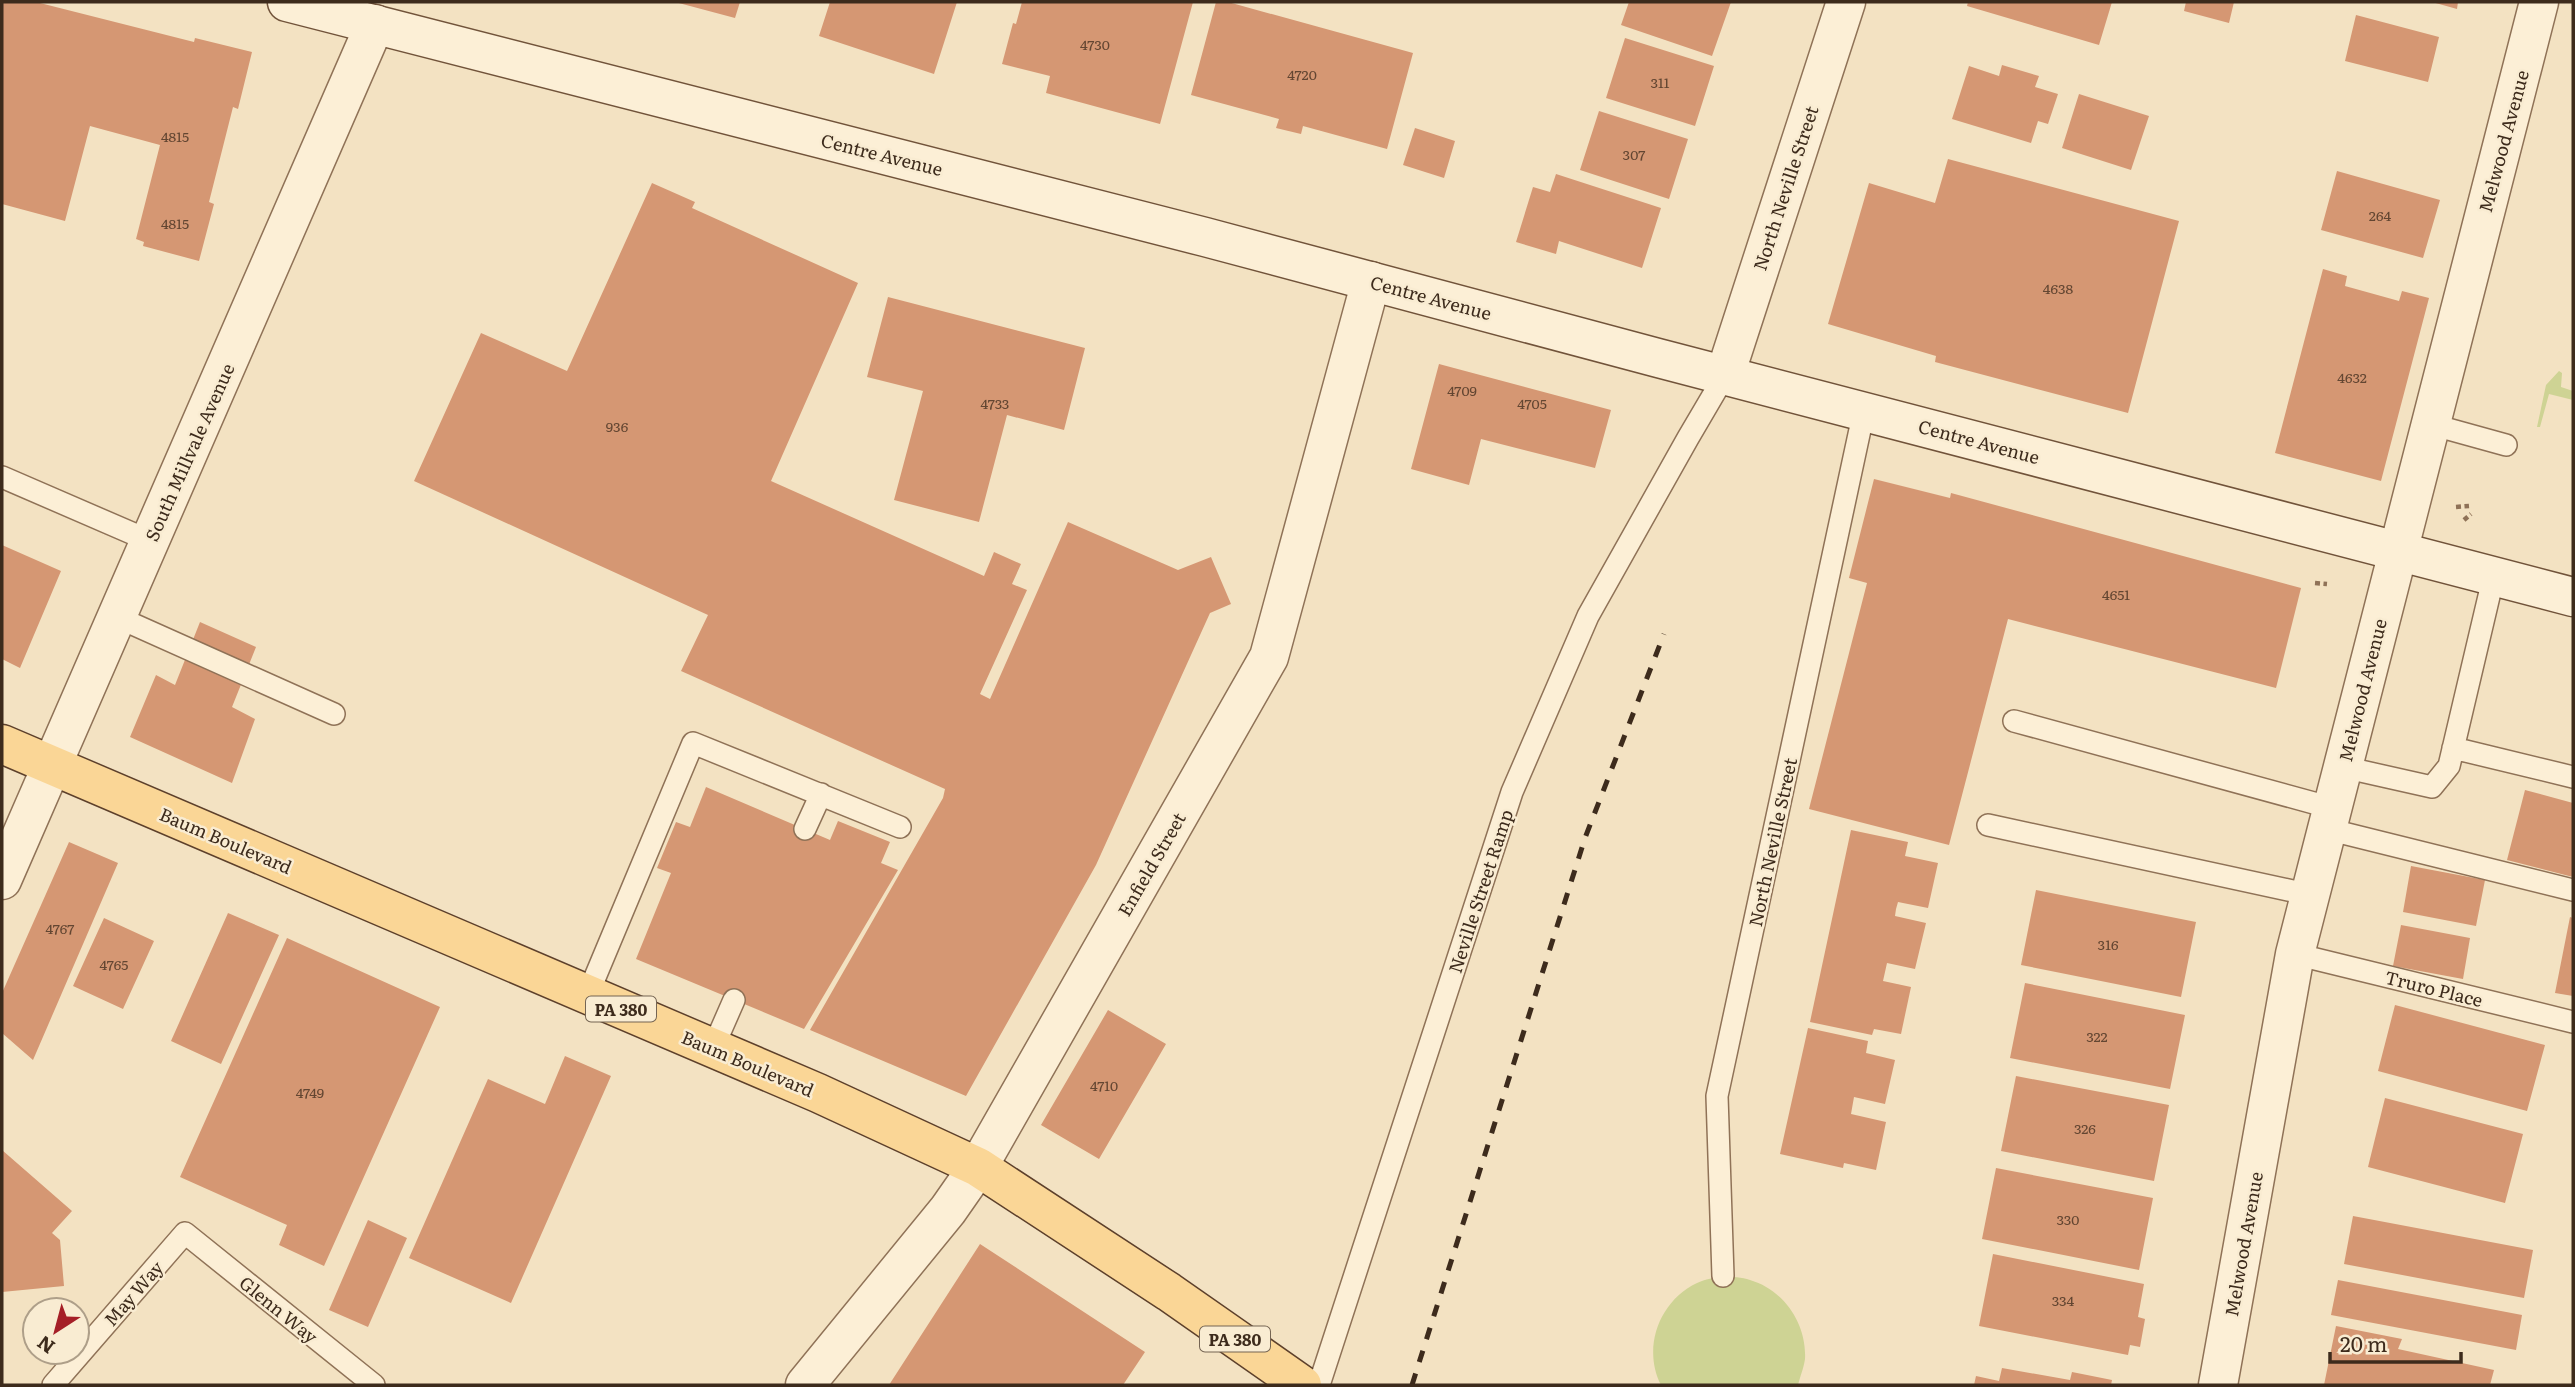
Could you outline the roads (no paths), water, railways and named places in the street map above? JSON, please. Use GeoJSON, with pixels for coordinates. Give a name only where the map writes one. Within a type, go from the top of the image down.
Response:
{"type":"FeatureCollection","features":[{"type":"Feature","properties":{"kind":"main road","name":"Baum Boulevard"},"geometry":{"type":"LineString","coordinates":[[2,744],[818,1093],[978,1167],[1168,1292],[1316,1379]]}},
{"type":"Feature","properties":{"kind":"street","name":"Centre Avenue"},"geometry":{"type":"LineString","coordinates":[[287,2],[1192,233],[1726,376],[2573,597]]}},
{"type":"Feature","properties":{"kind":"street","name":"North Neville Street"},"geometry":{"type":"LineString","coordinates":[[1726,376],[1846,2]]}},
{"type":"Feature","properties":{"kind":"street","name":"Melwood Avenue"},"geometry":{"type":"LineString","coordinates":[[2218,1385],[2295,954],[2539,2]]}},
{"type":"Feature","properties":{"kind":"street","name":"South Millvale Avenue"},"geometry":{"type":"LineString","coordinates":[[2,880],[375,24]]}},
{"type":"Feature","properties":{"kind":"street","name":"Enfield Street"},"geometry":{"type":"LineString","coordinates":[[805,1385],[948,1210],[978,1167],[1269,657],[1371,281]]}},
{"type":"Feature","properties":{"kind":"lane","name":"Neville Street Ramp"},"geometry":{"type":"LineString","coordinates":[[1316,1379],[1512,792],[1588,616],[1726,376]]}},
{"type":"Feature","properties":{"kind":"lane","name":"North Neville Street"},"geometry":{"type":"LineString","coordinates":[[1723,1276],[1717,1096],[1864,411]]}},
{"type":"Feature","properties":{"kind":"lane"},"geometry":{"type":"LineString","coordinates":[[2430,424],[2506,445]]}},
{"type":"Feature","properties":{"kind":"lane"},"geometry":{"type":"LineString","coordinates":[[2,477],[150,541]]}},
{"type":"Feature","properties":{"kind":"lane"},"geometry":{"type":"LineString","coordinates":[[2343,766],[2432,787],[2449,766],[2494,575]]}},
{"type":"Feature","properties":{"kind":"lane"},"geometry":{"type":"LineString","coordinates":[[117,617],[334,714]]}},
{"type":"Feature","properties":{"kind":"lane"},"geometry":{"type":"LineString","coordinates":[[2014,721],[2330,819],[2573,890]]}},
{"type":"Feature","properties":{"kind":"lane"},"geometry":{"type":"LineString","coordinates":[[588,994],[693,743],[900,827]]}},
{"type":"Feature","properties":{"kind":"lane"},"geometry":{"type":"LineString","coordinates":[[2453,748],[2573,778]]}},
{"type":"Feature","properties":{"kind":"lane"},"geometry":{"type":"LineString","coordinates":[[805,830],[821,794]]}},
{"type":"Feature","properties":{"kind":"lane"},"geometry":{"type":"LineString","coordinates":[[1988,825],[2311,895]]}},
{"type":"Feature","properties":{"kind":"lane","name":"Truro Place"},"geometry":{"type":"LineString","coordinates":[[2295,954],[2573,1022]]}},
{"type":"Feature","properties":{"kind":"lane"},"geometry":{"type":"LineString","coordinates":[[713,1048],[734,1000]]}},
{"type":"Feature","properties":{"kind":"lane","name":"May Way"},"geometry":{"type":"LineString","coordinates":[[52,1385],[185,1233]]}},
{"type":"Feature","properties":{"kind":"lane","name":"Glenn Way"},"geometry":{"type":"LineString","coordinates":[[185,1233],[374,1385]]}},
{"type":"Feature","properties":{"kind":"railway"},"geometry":{"type":"LineString","coordinates":[[1412,1385],[1585,838],[1664,634]]}}]}
